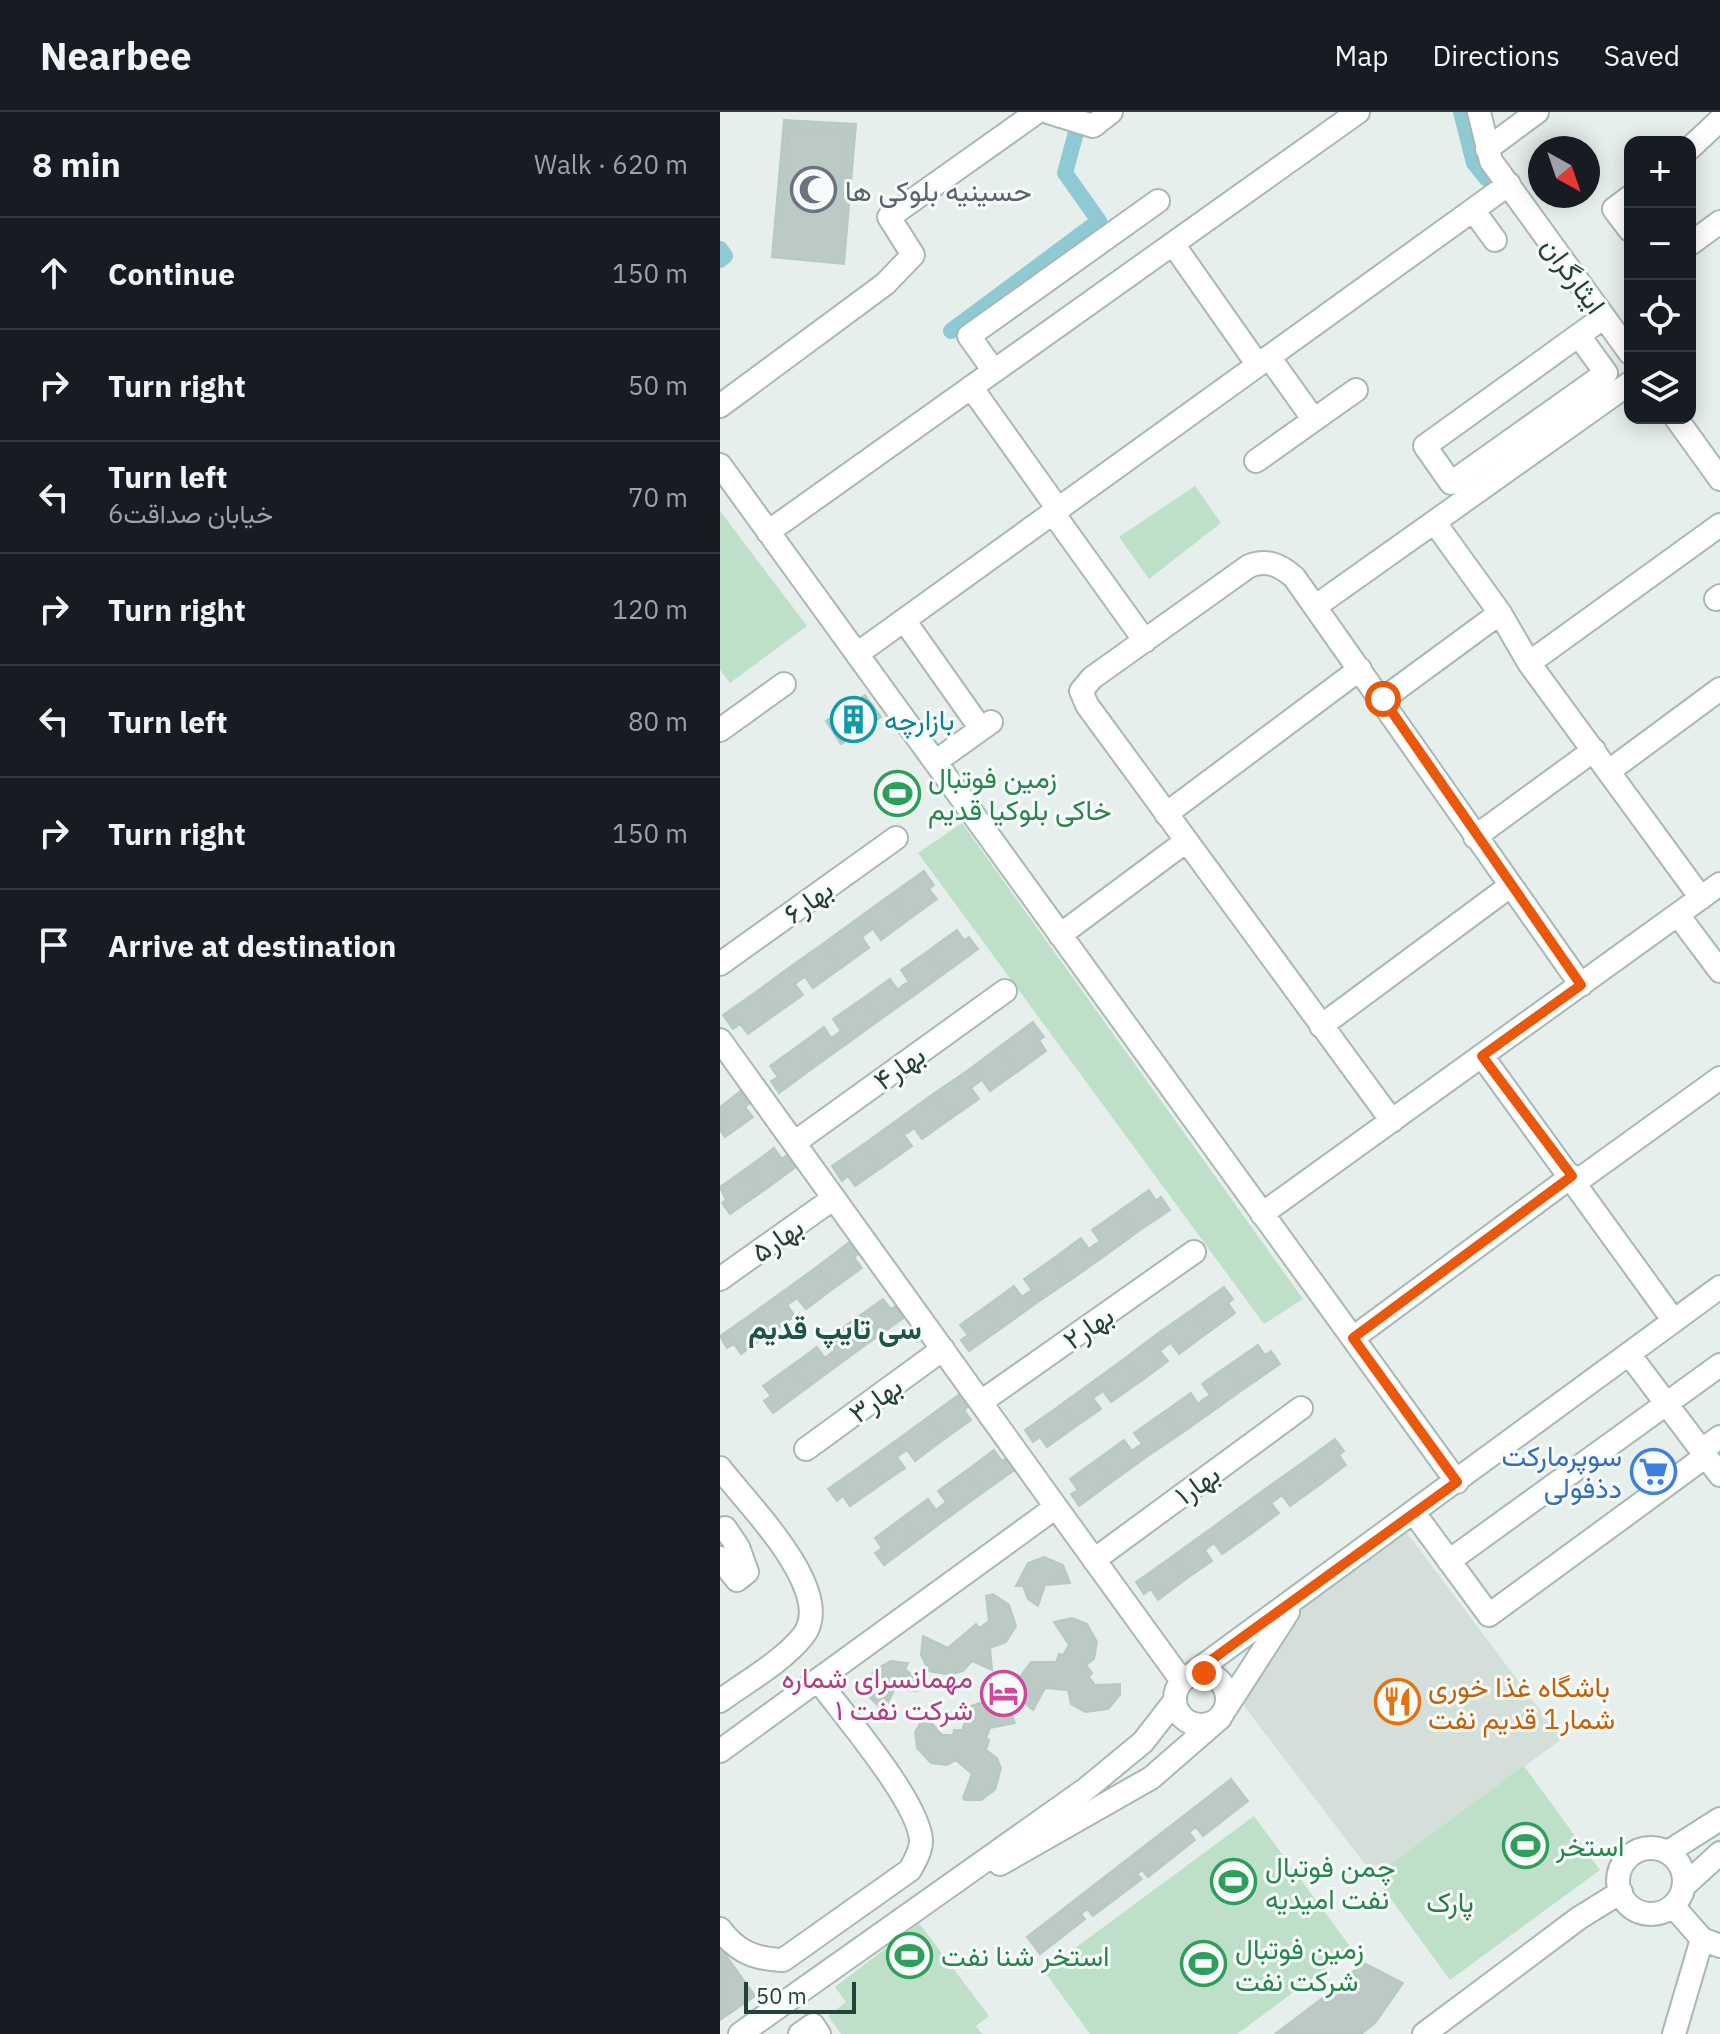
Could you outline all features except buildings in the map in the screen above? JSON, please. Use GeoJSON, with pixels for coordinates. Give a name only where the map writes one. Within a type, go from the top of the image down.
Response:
{"type":"FeatureCollection","features":[{"type":"Feature","properties":{"kind":"street"},"geometry":{"type":"LineString","coordinates":[[1048,112],[1093,126],[1111,112]]}},
{"type":"Feature","properties":{"kind":"street"},"geometry":{"type":"LineString","coordinates":[[768,532],[1358,112]]}},
{"type":"Feature","properties":{"kind":"street","name":"ایثارگران"},"geometry":{"type":"LineString","coordinates":[[1479,112],[1491,161],[1624,344]]}},
{"type":"Feature","properties":{"kind":"street"},"geometry":{"type":"LineString","coordinates":[[1487,149],[1537,112]]}},
{"type":"Feature","properties":{"kind":"street"},"geometry":{"type":"LineString","coordinates":[[720,406],[885,284],[913,255],[889,217],[1025,116]]}},
{"type":"Feature","properties":{"kind":"street"},"geometry":{"type":"LineString","coordinates":[[1696,142],[1720,120]]}},
{"type":"Feature","properties":{"kind":"street"},"geometry":{"type":"LineString","coordinates":[[857,654],[1509,184]]}},
{"type":"Feature","properties":{"kind":"street"},"geometry":{"type":"LineString","coordinates":[[994,371],[969,336],[1158,201]]}},
{"type":"Feature","properties":{"kind":"street"},"geometry":{"type":"LineString","coordinates":[[1624,202],[1614,209],[1624,222]]}},
{"type":"Feature","properties":{"kind":"street"},"geometry":{"type":"LineString","coordinates":[[1473,210],[1495,240]]}},
{"type":"Feature","properties":{"kind":"street"},"geometry":{"type":"LineString","coordinates":[[1696,240],[1720,222]]}},
{"type":"Feature","properties":{"kind":"street"},"geometry":{"type":"LineString","coordinates":[[1173,244],[1263,361],[1314,420]]}},
{"type":"Feature","properties":{"kind":"street"},"geometry":{"type":"LineString","coordinates":[[1579,336],[1606,373],[1451,483],[1425,446],[1604,317]]}},
{"type":"Feature","properties":{"kind":"street"},"geometry":{"type":"LineString","coordinates":[[971,387],[1145,641]]}},
{"type":"Feature","properties":{"kind":"street"},"geometry":{"type":"LineString","coordinates":[[1316,606],[1624,387]]}},
{"type":"Feature","properties":{"kind":"street"},"geometry":{"type":"LineString","coordinates":[[1256,461],[1356,390]]}},
{"type":"Feature","properties":{"kind":"street"},"geometry":{"type":"LineString","coordinates":[[1680,424],[1720,479]]}},
{"type":"Feature","properties":{"kind":"street"},"geometry":{"type":"LineString","coordinates":[[720,465],[1457,1482]]}},
{"type":"Feature","properties":{"kind":"street"},"geometry":{"type":"LineString","coordinates":[[1435,523],[1500,613],[1529,663],[1701,898]]}},
{"type":"Feature","properties":{"kind":"street"},"geometry":{"type":"LineString","coordinates":[[1529,663],[1720,525]]}},
{"type":"Feature","properties":{"kind":"street"},"geometry":{"type":"LineString","coordinates":[[1392,1121],[1087,705],[1081,691],[1092,678],[1258,563],[1284,569],[1316,606],[1383,699],[1475,837],[1581,985]]}},
{"type":"Feature","properties":{"kind":"street"},"geometry":{"type":"LineString","coordinates":[[1383,699],[1500,613]]}},
{"type":"Feature","properties":{"kind":"street"},"geometry":{"type":"LineString","coordinates":[[904,620],[986,726],[935,762]]}},
{"type":"Feature","properties":{"kind":"street"},"geometry":{"type":"LineString","coordinates":[[1166,814],[1360,669]]}},
{"type":"Feature","properties":{"kind":"street"},"geometry":{"type":"LineString","coordinates":[[720,730],[784,684]]}},
{"type":"Feature","properties":{"kind":"street"},"geometry":{"type":"LineString","coordinates":[[1609,771],[1720,689]]}},
{"type":"Feature","properties":{"kind":"street"},"geometry":{"type":"LineString","coordinates":[[1475,837],[1594,750]]}},
{"type":"Feature","properties":{"kind":"street","name":"بهار۶"},"geometry":{"type":"LineString","coordinates":[[720,964],[896,838]]}},
{"type":"Feature","properties":{"kind":"street"},"geometry":{"type":"LineString","coordinates":[[1060,935],[1185,842]]}},
{"type":"Feature","properties":{"kind":"street"},"geometry":{"type":"LineString","coordinates":[[1262,1214],[1720,884]]}},
{"type":"Feature","properties":{"kind":"street"},"geometry":{"type":"LineString","coordinates":[[1321,1026],[1510,886]]}},
{"type":"Feature","properties":{"kind":"street"},"geometry":{"type":"LineString","coordinates":[[1678,915],[1720,971]]}},
{"type":"Feature","properties":{"kind":"street","name":"بهار۴"},"geometry":{"type":"LineString","coordinates":[[794,1143],[1005,991]]}},
{"type":"Feature","properties":{"kind":"street"},"geometry":{"type":"LineString","coordinates":[[720,1040],[1094,1560],[1187,1678]]}},
{"type":"Feature","properties":{"kind":"street"},"geometry":{"type":"LineString","coordinates":[[1482,1056],[1674,1321]]}},
{"type":"Feature","properties":{"kind":"street"},"geometry":{"type":"LineString","coordinates":[[1353,1338],[1720,1078]]}},
{"type":"Feature","properties":{"kind":"street","name":"بهار۵"},"geometry":{"type":"LineString","coordinates":[[720,1279],[834,1198]]}},
{"type":"Feature","properties":{"kind":"street","name":"بهار۲"},"geometry":{"type":"LineString","coordinates":[[981,1402],[1194,1252]]}},
{"type":"Feature","properties":{"kind":"street"},"geometry":{"type":"LineString","coordinates":[[740,2034],[1086,1789],[1143,1742],[1174,1702],[1187,1678],[1720,1287]]}},
{"type":"Feature","properties":{"kind":"street","name":"بهار۳"},"geometry":{"type":"LineString","coordinates":[[806,1449],[943,1349]]}},
{"type":"Feature","properties":{"kind":"street"},"geometry":{"type":"LineString","coordinates":[[1629,1354],[1709,1448],[1720,1475]]}},
{"type":"Feature","properties":{"kind":"street"},"geometry":{"type":"LineString","coordinates":[[1449,1561],[1720,1365]]}},
{"type":"Feature","properties":{"kind":"street","name":"بهار۱"},"geometry":{"type":"LineString","coordinates":[[1094,1560],[1301,1408]]}},
{"type":"Feature","properties":{"kind":"street"},"geometry":{"type":"LineString","coordinates":[[1414,1513],[1489,1615],[1709,1448]]}},
{"type":"Feature","properties":{"kind":"street"},"geometry":{"type":"LineString","coordinates":[[720,1468],[805,1577],[812,1612],[805,1633],[789,1649],[720,1701]]}},
{"type":"Feature","properties":{"kind":"street"},"geometry":{"type":"LineString","coordinates":[[720,1751],[1056,1507]]}},
{"type":"Feature","properties":{"kind":"street"},"geometry":{"type":"LineString","coordinates":[[720,1558],[737,1580],[747,1572],[738,1547],[723,1531],[751,1508]]}},
{"type":"Feature","properties":{"kind":"street"},"geometry":{"type":"LineString","coordinates":[[921,1905],[989,1871],[1151,1778],[1223,1713],[1295,1601]]}},
{"type":"Feature","properties":{"kind":"street"},"geometry":{"type":"LineString","coordinates":[[1174,1702],[1187,1722],[1210,1724],[1223,1713],[1227,1696],[1215,1677],[1187,1678]]}},
{"type":"Feature","properties":{"kind":"street"},"geometry":{"type":"LineString","coordinates":[[720,1929],[732,1945],[759,1959],[783,1960],[910,1870],[917,1857],[921,1843],[914,1811],[818,1680]]}},
{"type":"Feature","properties":{"kind":"street"},"geometry":{"type":"LineString","coordinates":[[1668,1852],[1720,1819]]}},
{"type":"Feature","properties":{"kind":"street"},"geometry":{"type":"LineString","coordinates":[[1674,2034],[1711,1943],[1678,1896],[1681,1866],[1668,1852],[1648,1848],[1635,1852],[1624,1862],[1620,1873],[1621,1892],[1633,1908],[1653,1913],[1678,1896],[1720,1853]]}},
{"type":"Feature","properties":{"kind":"street"},"geometry":{"type":"LineString","coordinates":[[1427,2033],[1579,1918],[1621,1892]]}},
{"type":"Feature","properties":{"kind":"street"},"geometry":{"type":"LineString","coordinates":[[800,2034],[813,2025],[819,2034]]}},
{"type":"Feature","properties":{"kind":"shaded area"},"geometry":{"type":"Polygon","coordinates":[[[1404,1529],[1562,1739],[1374,1876],[1241,1702],[1307,1603],[1404,1529]]]}},
{"type":"Feature","properties":{"kind":"green space"},"geometry":{"type":"Polygon","coordinates":[[[1195,486],[1221,523],[1149,579],[1119,537],[1195,486]]]}},
{"type":"Feature","properties":{"kind":"green space"},"geometry":{"type":"Polygon","coordinates":[[[720,511],[807,626],[730,683],[720,670],[720,511]]]}},
{"type":"Feature","properties":{"kind":"green space"},"geometry":{"type":"Polygon","coordinates":[[[962,823],[1303,1299],[1264,1324],[918,853],[962,823]]]}},
{"type":"Feature","properties":{"kind":"green space","name":"پارک"},"geometry":{"type":"Polygon","coordinates":[[[1524,1766],[1600,1870],[1450,1980],[1374,1876],[1524,1766]]]}},
{"type":"Feature","properties":{"kind":"green space","name":"چمن فوتبال نفت امیدیه"},"geometry":{"type":"Polygon","coordinates":[[[1254,1816],[1352,1949],[1237,2034],[1090,2034],[1044,1971],[1254,1816]]]}},
{"type":"Feature","properties":{"kind":"green space","name":"استخر شنا نفت"},"geometry":{"type":"Polygon","coordinates":[[[919,1923],[989,2016],[976,2026],[982,2034],[841,2034],[828,2016],[846,2002],[835,1987],[919,1923]]]}},
{"type":"Feature","properties":{"kind":"waterway"},"geometry":{"type":"LineString","coordinates":[[1461,112],[1474,163],[1487,179]]}},
{"type":"Feature","properties":{"kind":"waterway"},"geometry":{"type":"LineString","coordinates":[[951,331],[1099,221],[1065,173],[1081,114]]}},
{"type":"Feature","properties":{"kind":"waterway"},"geometry":{"type":"LineString","coordinates":[[720,249],[725,256],[720,260]]}},
{"type":"Feature","properties":{"kind":"place","name":"حسینیه بلوکی ها"},"geometry":{"type":"Point","coordinates":[814,190]}},
{"type":"Feature","properties":{"kind":"place","name":"بازارچه"},"geometry":{"type":"Point","coordinates":[853,719]}},
{"type":"Feature","properties":{"kind":"place","name":"زمین فوتبال خاکی بلوکیا قدیم"},"geometry":{"type":"Point","coordinates":[897,793]}},
{"type":"Feature","properties":{"kind":"place","name":"سوپرمارکت دذفولی"},"geometry":{"type":"Point","coordinates":[1653,1471]}},
{"type":"Feature","properties":{"kind":"place","name":"مهمانسرای شماره ۱ شرکت نفت"},"geometry":{"type":"Point","coordinates":[1004,1693]}},
{"type":"Feature","properties":{"kind":"place","name":"باشگاه غذا خوری شمار1 قدیم نفت"},"geometry":{"type":"Point","coordinates":[1397,1702]}},
{"type":"Feature","properties":{"kind":"place","name":"استخر"},"geometry":{"type":"Point","coordinates":[1525,1845]}},
{"type":"Feature","properties":{"kind":"place","name":"چمن فوتبال نفت امیدیه"},"geometry":{"type":"Point","coordinates":[1234,1882]}},
{"type":"Feature","properties":{"kind":"place","name":"استخر شنا نفت"},"geometry":{"type":"Point","coordinates":[910,1955]}},
{"type":"Feature","properties":{"kind":"place","name":"زمین فوتبال شرکت نفت"},"geometry":{"type":"Point","coordinates":[1204,1964]}},
{"type":"Feature","properties":{"kind":"district","name":"سی تایپ قدیم"},"geometry":{"type":"Point","coordinates":[835,1327]}},
{"type":"Feature","properties":{"kind":"route"},"geometry":{"type":"LineString","coordinates":[[1204,1673],[1192,1674],[1457,1482],[1353,1338],[1572,1176],[1482,1056],[1581,985],[1475,837],[1383,699]]}}]}
